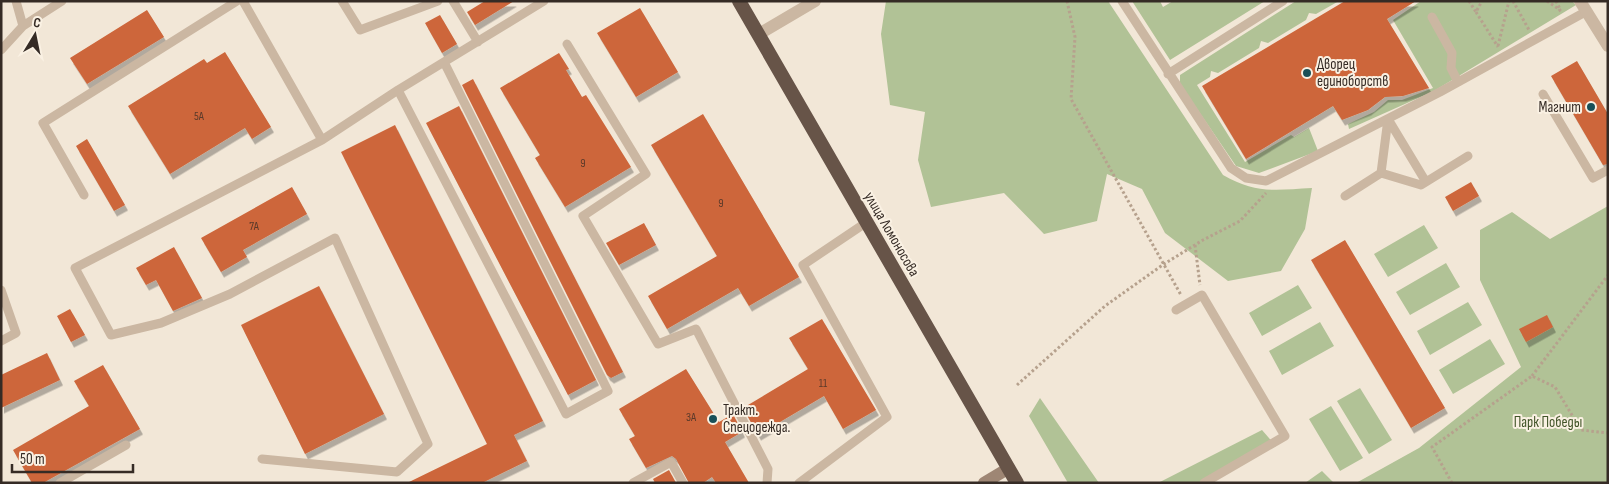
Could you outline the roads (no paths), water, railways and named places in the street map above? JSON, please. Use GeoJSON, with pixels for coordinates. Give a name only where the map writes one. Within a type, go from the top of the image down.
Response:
{"type":"FeatureCollection","features":[{"type":"Feature","properties":{"kind":"highway","name":"улица Ломоносова"},"geometry":{"type":"LineString","coordinates":[[739,1],[1017,483]]}},
{"type":"Feature","properties":{"kind":"main road"},"geometry":{"type":"LineString","coordinates":[[984,483],[1009,468]]}},
{"type":"Feature","properties":{"kind":"street"},"geometry":{"type":"LineString","coordinates":[[759,34],[815,1]]}},
{"type":"Feature","properties":{"kind":"street"},"geometry":{"type":"LineString","coordinates":[[1584,6],[1608,46]]}},
{"type":"Feature","properties":{"kind":"lane"},"geometry":{"type":"LineString","coordinates":[[16,1],[23,26]]}},
{"type":"Feature","properties":{"kind":"lane"},"geometry":{"type":"LineString","coordinates":[[1,50],[23,26],[62,1]]}},
{"type":"Feature","properties":{"kind":"lane"},"geometry":{"type":"LineString","coordinates":[[84,195],[43,123],[237,1]]}},
{"type":"Feature","properties":{"kind":"lane"},"geometry":{"type":"LineString","coordinates":[[243,1],[322,140]]}},
{"type":"Feature","properties":{"kind":"lane"},"geometry":{"type":"LineString","coordinates":[[342,1],[360,30],[438,1]]}},
{"type":"Feature","properties":{"kind":"lane"},"geometry":{"type":"LineString","coordinates":[[453,1],[478,42]]}},
{"type":"Feature","properties":{"kind":"lane"},"geometry":{"type":"LineString","coordinates":[[262,460],[397,472],[428,444],[335,238],[230,294],[161,324],[111,335],[75,268],[322,140],[398,90],[544,1]]}},
{"type":"Feature","properties":{"kind":"lane"},"geometry":{"type":"LineString","coordinates":[[1122,1],[1231,168],[1246,178],[1266,181],[1458,82],[1584,6]]}},
{"type":"Feature","properties":{"kind":"lane"},"geometry":{"type":"LineString","coordinates":[[1168,74],[1283,1]]}},
{"type":"Feature","properties":{"kind":"lane"},"geometry":{"type":"LineString","coordinates":[[1432,17],[1452,53],[1451,68],[1458,82]]}},
{"type":"Feature","properties":{"kind":"lane"},"geometry":{"type":"LineString","coordinates":[[566,44],[646,174],[583,216],[658,344],[696,329],[768,469],[767,483]]}},
{"type":"Feature","properties":{"kind":"lane"},"geometry":{"type":"LineString","coordinates":[[398,90],[566,414],[608,391],[444,62]]}},
{"type":"Feature","properties":{"kind":"lane"},"geometry":{"type":"LineString","coordinates":[[1544,94],[1594,178],[1608,170]]}},
{"type":"Feature","properties":{"kind":"lane"},"geometry":{"type":"LineString","coordinates":[[1381,173],[1388,118]]}},
{"type":"Feature","properties":{"kind":"lane"},"geometry":{"type":"LineString","coordinates":[[1388,118],[1426,182]]}},
{"type":"Feature","properties":{"kind":"lane"},"geometry":{"type":"LineString","coordinates":[[1345,196],[1381,173],[1421,185],[1468,156]]}},
{"type":"Feature","properties":{"kind":"lane"},"geometry":{"type":"LineString","coordinates":[[799,483],[887,417],[803,265],[867,222]]}},
{"type":"Feature","properties":{"kind":"lane"},"geometry":{"type":"LineString","coordinates":[[1,290],[16,333],[1,341]]}},
{"type":"Feature","properties":{"kind":"lane"},"geometry":{"type":"LineString","coordinates":[[1176,310],[1202,295],[1285,436],[1204,483]]}},
{"type":"Feature","properties":{"kind":"lane"},"geometry":{"type":"LineString","coordinates":[[60,483],[126,445]]}},
{"type":"Feature","properties":{"kind":"lane"},"geometry":{"type":"LineString","coordinates":[[632,483],[671,462],[683,483]]}},
{"type":"Feature","properties":{"kind":"place","name":"Дворец единоборств"},"geometry":{"type":"Point","coordinates":[1307,73]}},
{"type":"Feature","properties":{"kind":"place","name":"Магнит"},"geometry":{"type":"Point","coordinates":[1591,107]}},
{"type":"Feature","properties":{"kind":"place","name":"Тракт. Спецодежда."},"geometry":{"type":"Point","coordinates":[713,419]}},
{"type":"Feature","properties":{"kind":"park label","name":"Парк Победы"},"geometry":{"type":"Point","coordinates":[1548,422]}}]}
